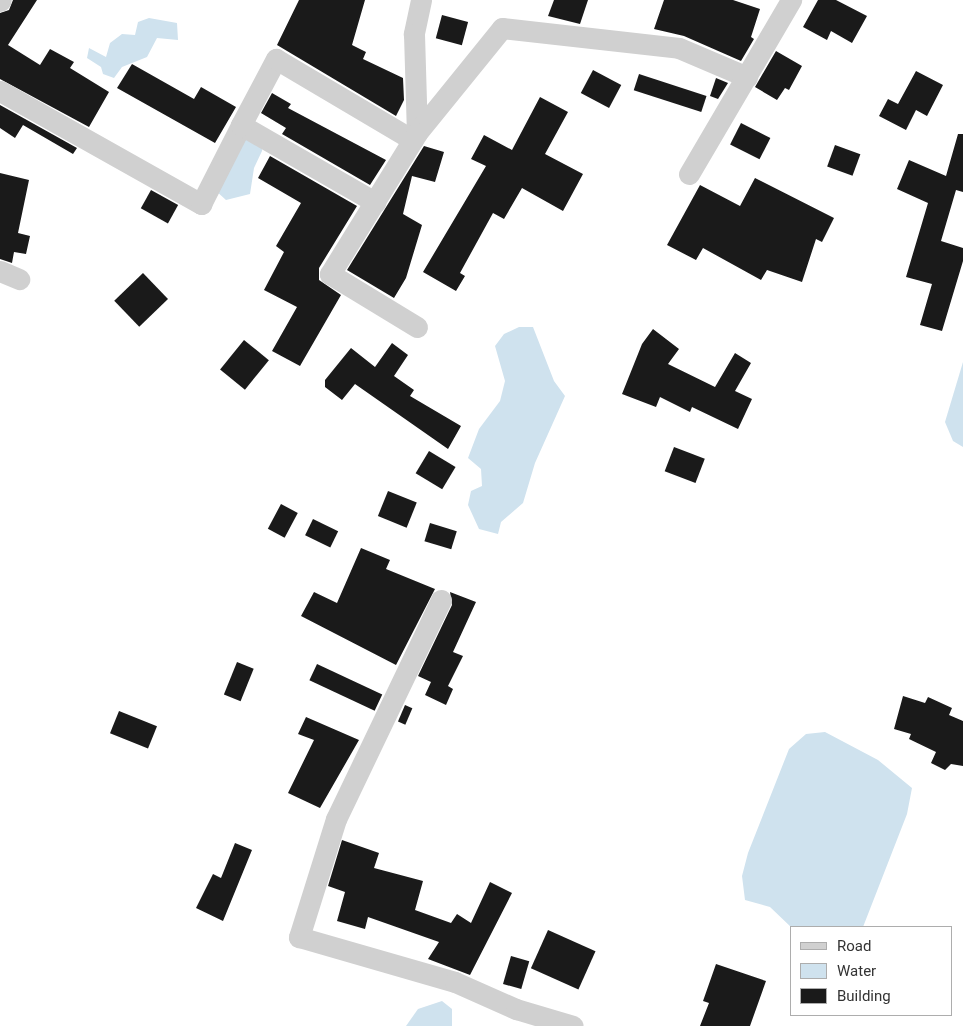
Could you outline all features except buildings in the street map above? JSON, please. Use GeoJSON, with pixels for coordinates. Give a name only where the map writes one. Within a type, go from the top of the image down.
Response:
{"type":"FeatureCollection","features":[{"type":"Feature","properties":{"kind":"street"},"geometry":{"type":"LineString","coordinates":[[415,136],[414,34],[421,0]]}},
{"type":"Feature","properties":{"kind":"street"},"geometry":{"type":"LineString","coordinates":[[689,174],[791,0]]}},
{"type":"Feature","properties":{"kind":"street"},"geometry":{"type":"LineString","coordinates":[[417,327],[330,274],[415,136],[502,28],[679,48],[747,77]]}},
{"type":"Feature","properties":{"kind":"street"},"geometry":{"type":"LineString","coordinates":[[0,91],[201,204],[276,59],[415,136]]}},
{"type":"Feature","properties":{"kind":"street"},"geometry":{"type":"LineString","coordinates":[[241,125],[375,202]]}},
{"type":"Feature","properties":{"kind":"street"},"geometry":{"type":"LineString","coordinates":[[441,600],[336,819],[299,937],[455,982],[516,1008],[574,1026]]}},
{"type":"Feature","properties":{"kind":"water"},"geometry":{"type":"Polygon","coordinates":[[[149,18],[177,23],[178,40],[157,38],[147,57],[122,67],[114,78],[103,74],[101,67],[87,58],[89,48],[106,57],[110,43],[122,34],[135,35],[138,22],[149,18]]]}},
{"type":"Feature","properties":{"kind":"water"},"geometry":{"type":"Polygon","coordinates":[[[242,138],[263,141],[262,151],[254,168],[250,194],[226,200],[215,190],[242,138]]]}},
{"type":"Feature","properties":{"kind":"water"},"geometry":{"type":"Polygon","coordinates":[[[519,327],[533,327],[554,381],[565,396],[535,463],[523,503],[501,522],[498,534],[479,529],[468,505],[471,491],[482,486],[481,469],[468,458],[479,429],[500,401],[505,381],[495,346],[504,334],[519,327]]]}},
{"type":"Feature","properties":{"kind":"water"},"geometry":{"type":"Polygon","coordinates":[[[963,362],[963,447],[953,441],[945,422],[963,362]]]}},
{"type":"Feature","properties":{"kind":"water"},"geometry":{"type":"Polygon","coordinates":[[[825,732],[878,760],[912,788],[907,814],[863,926],[790,926],[770,907],[745,900],[742,876],[748,853],[789,749],[806,734],[825,732]]]}},
{"type":"Feature","properties":{"kind":"water"},"geometry":{"type":"Polygon","coordinates":[[[442,1001],[452,1009],[452,1026],[406,1026],[418,1009],[442,1001]]]}}]}
